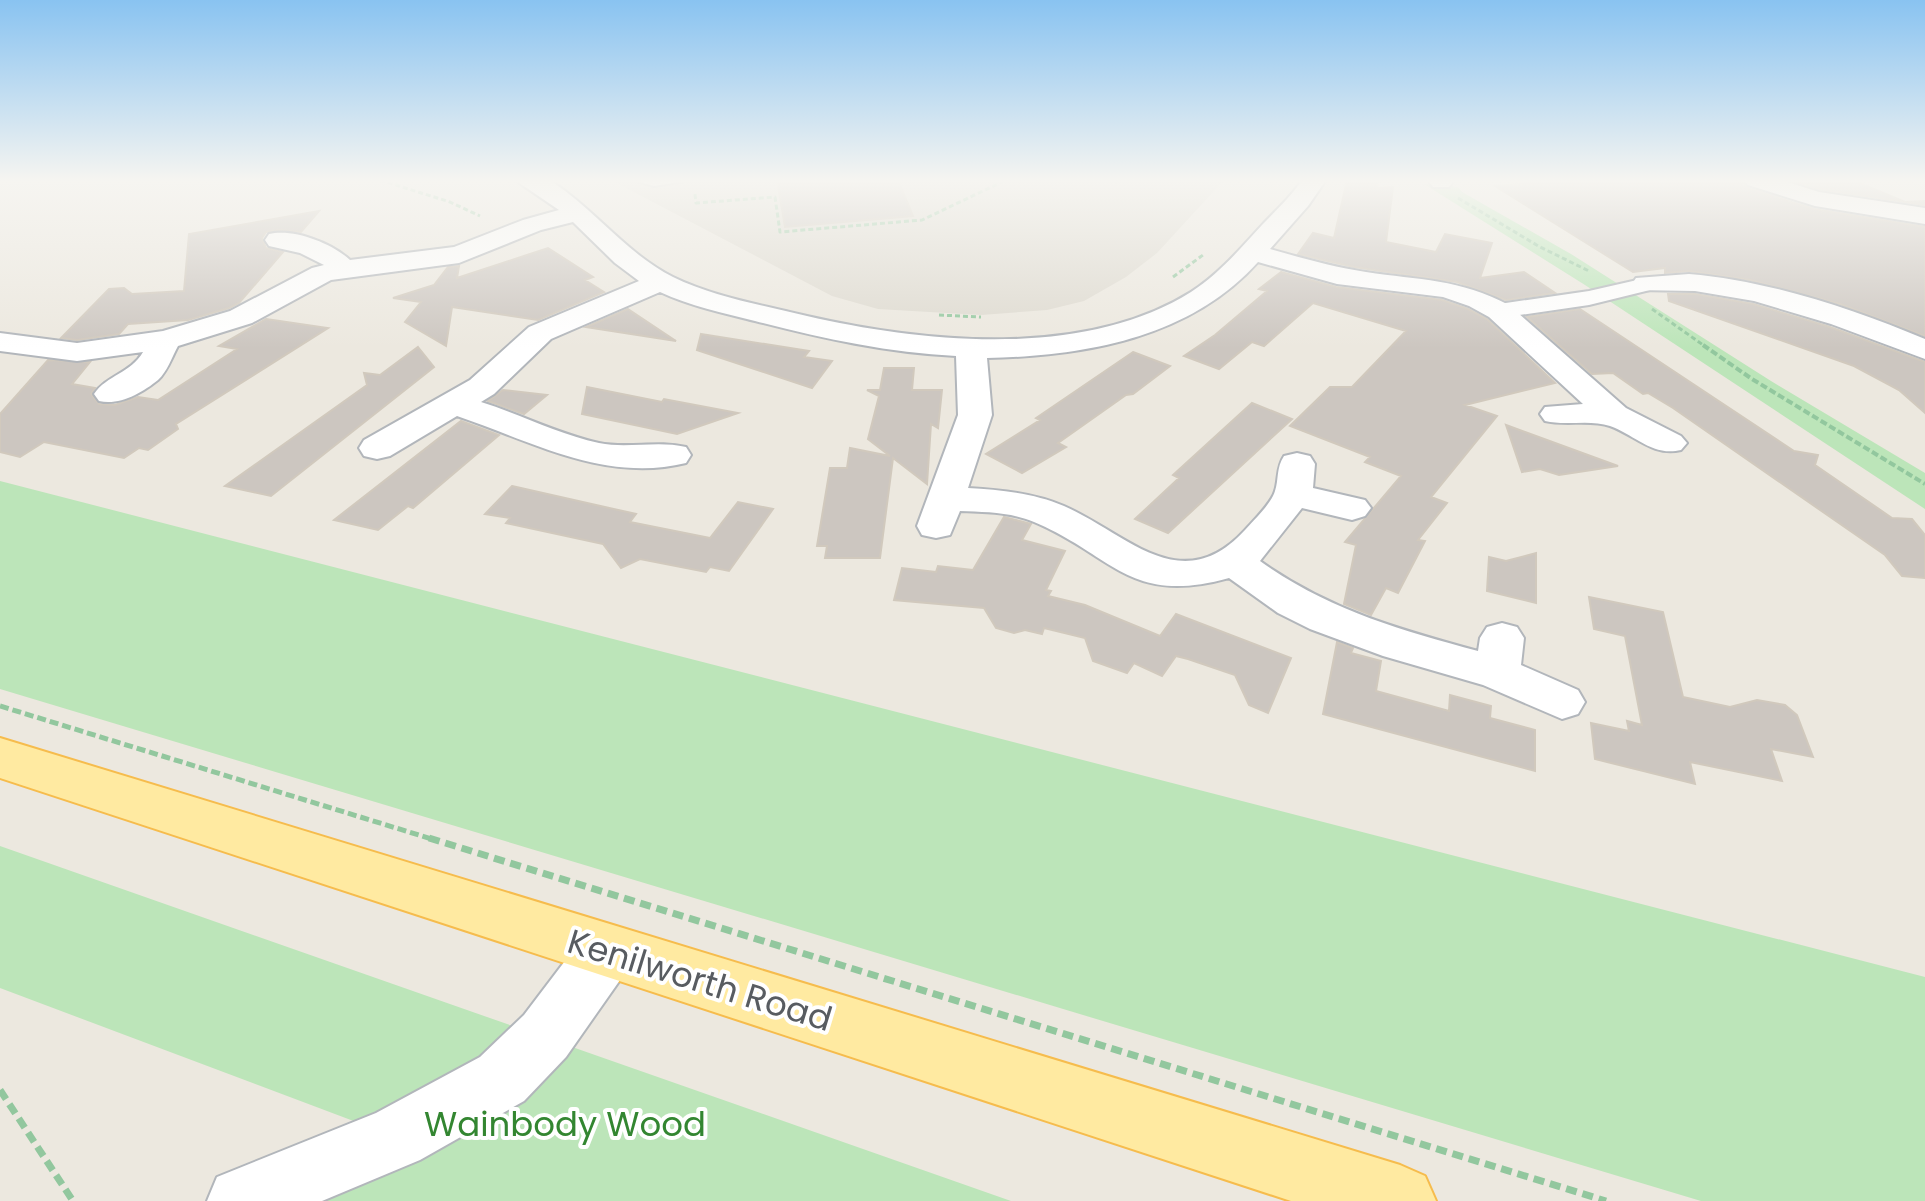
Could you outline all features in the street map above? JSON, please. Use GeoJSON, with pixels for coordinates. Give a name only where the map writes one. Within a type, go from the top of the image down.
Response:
{"type":"FeatureCollection","features":[{"type":"Feature","properties":{"kind":"main road","name":"Kenilworth Road"},"geometry":{"type":"LineString","coordinates":[[0,758],[1400,1201]]}},
{"type":"Feature","properties":{"kind":"street"},"geometry":{"type":"LineString","coordinates":[[6,334],[40,349],[77,352],[166,340],[241,317],[304,281],[339,270],[459,255],[505,236]]}},
{"type":"Feature","properties":{"kind":"street"},"geometry":{"type":"LineString","coordinates":[[599,236],[660,282],[691,295],[834,332],[895,342],[977,332],[1057,343],[1142,324],[1192,304],[1215,288],[1266,236]]}},
{"type":"Feature","properties":{"kind":"street"},"geometry":{"type":"LineString","coordinates":[[278,240],[301,244],[328,255],[339,263],[339,270]]}},
{"type":"Feature","properties":{"kind":"street"},"geometry":{"type":"LineString","coordinates":[[1252,252],[1351,279],[1447,288],[1479,299],[1499,311],[1614,415],[1669,443]]}},
{"type":"Feature","properties":{"kind":"street"},"geometry":{"type":"LineString","coordinates":[[1499,311],[1637,287],[1682,273],[1743,291],[1878,319],[1925,350]]}},
{"type":"Feature","properties":{"kind":"street"},"geometry":{"type":"LineString","coordinates":[[377,448],[454,404],[495,376],[540,333],[660,282]]}},
{"type":"Feature","properties":{"kind":"street"},"geometry":{"type":"LineString","coordinates":[[977,332],[971,376],[975,415],[940,512],[1037,509],[1137,565],[1155,571],[1193,573],[1235,563],[1295,480],[1352,508]]}},
{"type":"Feature","properties":{"kind":"street"},"geometry":{"type":"LineString","coordinates":[[111,394],[148,372],[166,340]]}},
{"type":"Feature","properties":{"kind":"street"},"geometry":{"type":"LineString","coordinates":[[454,404],[515,424],[552,441],[610,455],[673,455]]}},
{"type":"Feature","properties":{"kind":"street"},"geometry":{"type":"LineString","coordinates":[[1557,414],[1614,415]]}},
{"type":"Feature","properties":{"kind":"street"},"geometry":{"type":"LineString","coordinates":[[588,485],[610,455]]}},
{"type":"Feature","properties":{"kind":"street"},"geometry":{"type":"LineString","coordinates":[[1235,563],[1281,595],[1330,620],[1388,642],[1500,655],[1562,702]]}},
{"type":"Feature","properties":{"kind":"street"},"geometry":{"type":"LineString","coordinates":[[241,1201],[397,1137],[502,1079],[545,1036],[607,951]]}},
{"type":"Feature","properties":{"kind":"path"},"geometry":{"type":"LineString","coordinates":[[1522,236],[1540,247],[1637,287],[1664,319],[1752,379],[1925,484]]}},
{"type":"Feature","properties":{"kind":"path"},"geometry":{"type":"LineString","coordinates":[[1170,280],[1194,260],[1211,252],[1252,252]]}},
{"type":"Feature","properties":{"kind":"path"},"geometry":{"type":"LineString","coordinates":[[932,315],[977,332]]}},
{"type":"Feature","properties":{"kind":"path"},"geometry":{"type":"LineString","coordinates":[[0,706],[1606,1201]]}},
{"type":"Feature","properties":{"kind":"path"},"geometry":{"type":"LineString","coordinates":[[0,1090],[73,1201]]}},
{"type":"Feature","properties":{"kind":"shaded area"},"geometry":{"type":"Polygon","coordinates":[[[718,236],[1173,236],[1157,253],[1126,277],[1084,301],[1047,310],[981,315],[878,309],[832,296],[718,236]]]}},
{"type":"Feature","properties":{"kind":"green space"},"geometry":{"type":"Polygon","coordinates":[[[1507,236],[1539,236],[1925,473],[1925,509],[1507,236]]]}},
{"type":"Feature","properties":{"kind":"green space"},"geometry":{"type":"Polygon","coordinates":[[[0,481],[1925,977],[1925,1201],[1701,1201],[0,689],[0,481]]]}},
{"type":"Feature","properties":{"kind":"green space","name":"Wainbody Wood"},"geometry":{"type":"Polygon","coordinates":[[[0,846],[1011,1201],[241,1201],[396,1137],[0,988],[0,846]]]}},
{"type":"Feature","properties":{"kind":"building"},"geometry":{"type":"Polygon","coordinates":[[[189,236],[263,236],[266,248],[283,252],[239,303],[229,308],[188,320],[128,324],[119,334],[77,340],[61,338],[109,289],[124,288],[132,294],[184,291],[189,236]]]}},
{"type":"Feature","properties":{"kind":"building"},"geometry":{"type":"Polygon","coordinates":[[[1311,236],[1387,236],[1386,242],[1436,252],[1444,236],[1492,243],[1480,278],[1524,272],[1555,293],[1506,300],[1457,282],[1354,267],[1298,254],[1311,236]]]}},
{"type":"Feature","properties":{"kind":"building"},"geometry":{"type":"Polygon","coordinates":[[[1575,236],[1925,236],[1925,336],[1840,304],[1750,280],[1689,271],[1665,273],[1665,268],[1633,272],[1575,236]]]}},
{"type":"Feature","properties":{"kind":"building"},"geometry":{"type":"Polygon","coordinates":[[[548,248],[593,277],[585,280],[604,292],[538,320],[452,307],[446,346],[405,322],[421,302],[393,298],[434,285],[448,267],[459,266],[457,278],[548,248]]]}},
{"type":"Feature","properties":{"kind":"building"},"geometry":{"type":"Polygon","coordinates":[[[1281,272],[1336,287],[1442,300],[1468,309],[1487,319],[1555,383],[1465,405],[1497,416],[1431,497],[1447,503],[1418,540],[1425,541],[1398,593],[1386,588],[1371,615],[1344,604],[1356,545],[1345,542],[1401,476],[1365,462],[1370,457],[1290,426],[1330,387],[1352,387],[1406,331],[1313,303],[1264,346],[1252,342],[1219,369],[1184,356],[1215,335],[1267,291],[1259,289],[1281,272]]]}},
{"type":"Feature","properties":{"kind":"building"},"geometry":{"type":"Polygon","coordinates":[[[1668,294],[1695,294],[1753,304],[1830,327],[1925,362],[1925,413],[1899,390],[1854,366],[1669,301],[1668,294]]]}},
{"type":"Feature","properties":{"kind":"building"},"geometry":{"type":"Polygon","coordinates":[[[628,309],[676,341],[586,327],[628,309]]]}},
{"type":"Feature","properties":{"kind":"building"},"geometry":{"type":"Polygon","coordinates":[[[1580,309],[1794,451],[1818,455],[1815,465],[1892,518],[1912,519],[1925,535],[1925,578],[1902,576],[1885,555],[1673,408],[1648,393],[1643,394],[1613,373],[1592,374],[1527,317],[1580,309]]]}},
{"type":"Feature","properties":{"kind":"building"},"geometry":{"type":"Polygon","coordinates":[[[266,319],[328,328],[176,424],[178,429],[148,450],[139,448],[124,458],[44,442],[20,457],[0,452],[0,414],[48,360],[90,362],[72,384],[95,388],[91,394],[99,404],[115,405],[138,397],[158,400],[237,349],[219,346],[266,319]]]}},
{"type":"Feature","properties":{"kind":"building"},"geometry":{"type":"Polygon","coordinates":[[[701,334],[809,351],[804,357],[832,361],[812,388],[697,350],[701,334]]]}},
{"type":"Feature","properties":{"kind":"building"},"geometry":{"type":"Polygon","coordinates":[[[418,347],[434,367],[271,496],[225,486],[367,385],[364,373],[380,375],[418,347]]]}},
{"type":"Feature","properties":{"kind":"building"},"geometry":{"type":"Polygon","coordinates":[[[1133,352],[1170,366],[1058,443],[1066,447],[1022,473],[986,454],[1040,420],[1036,418],[1133,352]]]}},
{"type":"Feature","properties":{"kind":"building"},"geometry":{"type":"Polygon","coordinates":[[[884,368],[914,368],[912,390],[942,390],[938,428],[931,424],[927,484],[893,458],[880,558],[825,558],[827,546],[817,546],[830,468],[847,468],[850,448],[890,456],[868,439],[879,396],[867,390],[880,390],[884,368]]]}},
{"type":"Feature","properties":{"kind":"building"},"geometry":{"type":"Polygon","coordinates":[[[587,387],[738,413],[677,434],[582,414],[587,387]]]}},
{"type":"Feature","properties":{"kind":"building"},"geometry":{"type":"Polygon","coordinates":[[[503,390],[547,395],[524,414],[488,401],[503,390]]]}},
{"type":"Feature","properties":{"kind":"building"},"geometry":{"type":"Polygon","coordinates":[[[1252,403],[1292,419],[1168,533],[1135,519],[1179,478],[1173,475],[1252,403]]]}},
{"type":"Feature","properties":{"kind":"building"},"geometry":{"type":"Polygon","coordinates":[[[461,421],[499,435],[413,508],[408,506],[378,530],[334,520],[461,421]]]}},
{"type":"Feature","properties":{"kind":"building"},"geometry":{"type":"Polygon","coordinates":[[[1506,425],[1618,466],[1559,475],[1540,469],[1522,472],[1506,425]]]}},
{"type":"Feature","properties":{"kind":"building"},"geometry":{"type":"Polygon","coordinates":[[[512,486],[636,514],[630,522],[710,538],[738,502],[773,509],[729,571],[710,567],[706,572],[640,559],[621,568],[603,544],[506,523],[510,518],[485,514],[512,486]]]}},
{"type":"Feature","properties":{"kind":"building"},"geometry":{"type":"Polygon","coordinates":[[[1004,517],[1031,524],[1022,540],[1065,551],[1046,590],[1051,591],[1048,596],[1085,605],[1160,636],[1176,614],[1291,658],[1268,713],[1249,705],[1235,675],[1188,659],[1176,656],[1162,676],[1134,663],[1127,673],[1093,661],[1085,638],[1044,628],[1042,634],[1025,630],[1014,633],[996,628],[984,608],[894,600],[902,568],[936,572],[938,566],[973,570],[1004,517]]]}},
{"type":"Feature","properties":{"kind":"building"},"geometry":{"type":"Polygon","coordinates":[[[1536,553],[1536,603],[1487,591],[1489,557],[1506,561],[1536,553]]]}},
{"type":"Feature","properties":{"kind":"building"},"geometry":{"type":"Polygon","coordinates":[[[1589,597],[1663,612],[1683,697],[1730,707],[1757,700],[1785,705],[1797,715],[1813,757],[1771,749],[1782,781],[1690,762],[1695,784],[1595,759],[1591,723],[1629,731],[1627,721],[1642,725],[1625,636],[1594,629],[1589,597]]]}},
{"type":"Feature","properties":{"kind":"building"},"geometry":{"type":"Polygon","coordinates":[[[1337,642],[1353,648],[1351,653],[1381,661],[1376,691],[1449,711],[1450,695],[1491,706],[1490,718],[1535,730],[1535,771],[1323,714],[1337,642]]]}}]}
